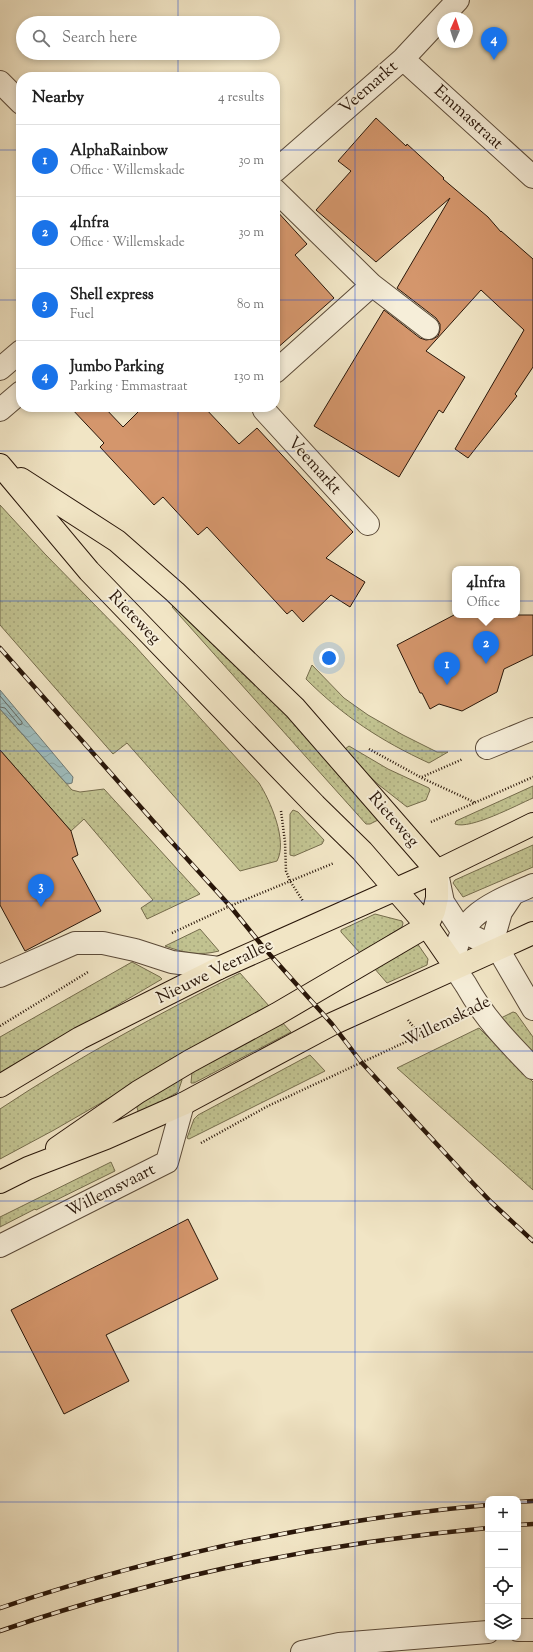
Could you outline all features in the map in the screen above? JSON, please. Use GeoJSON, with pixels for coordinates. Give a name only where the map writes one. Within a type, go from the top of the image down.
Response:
{"type":"FeatureCollection","features":[{"type":"Feature","properties":{"kind":"main road","name":"Rieteweg"},"geometry":{"type":"LineString","coordinates":[[1,465],[116,541],[175,592],[295,708],[437,871]]}},
{"type":"Feature","properties":{"kind":"main road","name":"Rieteweg"},"geometry":{"type":"LineString","coordinates":[[1,465],[89,571],[315,805],[362,851],[426,926],[456,968]]}},
{"type":"Feature","properties":{"kind":"main road"},"geometry":{"type":"LineString","coordinates":[[28,1168],[138,1092],[190,1061],[277,1014],[426,926],[434,912],[437,898],[437,871],[533,824]]}},
{"type":"Feature","properties":{"kind":"main road","name":"Nieuwe Veerallee"},"geometry":{"type":"LineString","coordinates":[[0,1086],[80,1038],[219,968],[437,871]]}},
{"type":"Feature","properties":{"kind":"main road"},"geometry":{"type":"LineString","coordinates":[[0,1182],[28,1168],[106,1138],[183,1104],[332,1024],[533,933]]}},
{"type":"Feature","properties":{"kind":"street","name":"Veemarkt"},"geometry":{"type":"LineString","coordinates":[[280,167],[403,59],[458,0]]}},
{"type":"Feature","properties":{"kind":"street","name":"Emmastraat"},"geometry":{"type":"LineString","coordinates":[[403,59],[533,177]]}},
{"type":"Feature","properties":{"kind":"street"},"geometry":{"type":"LineString","coordinates":[[0,82],[16,98]]}},
{"type":"Feature","properties":{"kind":"street"},"geometry":{"type":"LineString","coordinates":[[280,195],[372,285],[428,328]]}},
{"type":"Feature","properties":{"kind":"street"},"geometry":{"type":"LineString","coordinates":[[280,368],[372,285]]}},
{"type":"Feature","properties":{"kind":"street"},"geometry":{"type":"LineString","coordinates":[[0,369],[16,355]]}},
{"type":"Feature","properties":{"kind":"street"},"geometry":{"type":"LineString","coordinates":[[0,410],[16,396]]}},
{"type":"Feature","properties":{"kind":"street","name":"Veemarkt"},"geometry":{"type":"LineString","coordinates":[[266,412],[368,524]]}},
{"type":"Feature","properties":{"kind":"street"},"geometry":{"type":"LineString","coordinates":[[487,748],[533,729]]}},
{"type":"Feature","properties":{"kind":"street"},"geometry":{"type":"LineString","coordinates":[[437,871],[443,902],[462,932],[498,949]]}},
{"type":"Feature","properties":{"kind":"street"},"geometry":{"type":"LineString","coordinates":[[533,885],[513,894],[474,917],[462,932],[456,947],[456,968],[479,1007],[497,1031],[533,1068]]}},
{"type":"Feature","properties":{"kind":"street"},"geometry":{"type":"LineString","coordinates":[[513,894],[501,912],[495,933],[498,949],[533,1009]]}},
{"type":"Feature","properties":{"kind":"street"},"geometry":{"type":"LineString","coordinates":[[0,976],[75,943],[103,943],[135,950],[172,962],[219,968]]}},
{"type":"Feature","properties":{"kind":"street","name":"Willemsvaart"},"geometry":{"type":"LineString","coordinates":[[0,1246],[167,1162],[183,1104]]}},
{"type":"Feature","properties":{"kind":"street"},"geometry":{"type":"LineString","coordinates":[[521,1630],[533,1630]]}},
{"type":"Feature","properties":{"kind":"street"},"geometry":{"type":"LineString","coordinates":[[302,1652],[339,1644],[485,1632]]}},
{"type":"Feature","properties":{"kind":"path"},"geometry":{"type":"LineString","coordinates":[[369,748],[422,778],[476,803]]}},
{"type":"Feature","properties":{"kind":"path"},"geometry":{"type":"LineString","coordinates":[[422,778],[487,748]]}},
{"type":"Feature","properties":{"kind":"path"},"geometry":{"type":"LineString","coordinates":[[230,906],[290,881],[286,871],[285,842],[280,806]]}},
{"type":"Feature","properties":{"kind":"path","name":"Willemskade"},"geometry":{"type":"LineString","coordinates":[[167,1162],[268,1106],[479,1007]]}},
{"type":"Feature","properties":{"kind":"green space"},"geometry":{"type":"Polygon","coordinates":[[[0,505],[45,554],[134,645],[259,783],[268,800],[279,832],[280,853],[277,861],[240,871],[127,743],[113,754],[0,625],[0,505]]]}},
{"type":"Feature","properties":{"kind":"green space"},"geometry":{"type":"Polygon","coordinates":[[[178,602],[263,687],[379,819],[378,820],[370,824],[366,824],[172,607],[178,602]]]}},
{"type":"Feature","properties":{"kind":"green space"},"geometry":{"type":"Polygon","coordinates":[[[312,665],[344,698],[368,715],[437,752],[448,752],[429,763],[411,755],[363,727],[334,705],[306,679],[312,665]]]}},
{"type":"Feature","properties":{"kind":"green space"},"geometry":{"type":"Polygon","coordinates":[[[0,709],[72,790],[80,792],[104,789],[200,894],[147,919],[141,908],[153,900],[84,819],[71,831],[0,750],[0,709]]]}},
{"type":"Feature","properties":{"kind":"green space"},"geometry":{"type":"Polygon","coordinates":[[[349,746],[388,769],[429,788],[430,790],[426,800],[407,807],[379,785],[346,755],[345,749],[349,746]]]}},
{"type":"Feature","properties":{"kind":"green space"},"geometry":{"type":"Polygon","coordinates":[[[533,786],[533,798],[482,820],[462,825],[455,824],[456,821],[533,786]]]}},
{"type":"Feature","properties":{"kind":"green space"},"geometry":{"type":"Polygon","coordinates":[[[293,810],[298,812],[324,840],[322,844],[294,856],[290,855],[290,814],[293,810]]]}},
{"type":"Feature","properties":{"kind":"green space"},"geometry":{"type":"Polygon","coordinates":[[[533,845],[533,867],[463,897],[453,883],[455,880],[533,845]]]}},
{"type":"Feature","properties":{"kind":"green space"},"geometry":{"type":"Polygon","coordinates":[[[375,914],[402,921],[402,927],[360,953],[341,932],[341,930],[375,914]]]}},
{"type":"Feature","properties":{"kind":"green space"},"geometry":{"type":"Polygon","coordinates":[[[200,929],[219,951],[212,953],[192,953],[165,946],[200,929]]]}},
{"type":"Feature","properties":{"kind":"green space"},"geometry":{"type":"Polygon","coordinates":[[[417,943],[428,959],[427,965],[387,983],[374,968],[417,943]]]}},
{"type":"Feature","properties":{"kind":"green space"},"geometry":{"type":"Polygon","coordinates":[[[132,962],[162,979],[0,1074],[0,1037],[132,962]]]}},
{"type":"Feature","properties":{"kind":"green space"},"geometry":{"type":"Polygon","coordinates":[[[240,973],[269,1006],[54,1130],[0,1159],[0,1109],[58,1072],[118,1037],[240,973]]]}},
{"type":"Feature","properties":{"kind":"green space"},"geometry":{"type":"Polygon","coordinates":[[[513,1012],[516,1013],[533,1037],[533,1059],[501,1018],[513,1012]]]}},
{"type":"Feature","properties":{"kind":"green space"},"geometry":{"type":"Polygon","coordinates":[[[280,1020],[291,1032],[194,1083],[191,1083],[192,1072],[280,1020]]]}},
{"type":"Feature","properties":{"kind":"green space"},"geometry":{"type":"Polygon","coordinates":[[[479,1028],[533,1082],[533,1190],[397,1068],[479,1028]]]}},
{"type":"Feature","properties":{"kind":"green space"},"geometry":{"type":"Polygon","coordinates":[[[310,1055],[325,1071],[189,1139],[187,1138],[194,1119],[198,1115],[310,1055]]]}},
{"type":"Feature","properties":{"kind":"green space"},"geometry":{"type":"Polygon","coordinates":[[[181,1078],[182,1080],[178,1092],[143,1112],[138,1111],[136,1104],[181,1078]]]}},
{"type":"Feature","properties":{"kind":"green space"},"geometry":{"type":"Polygon","coordinates":[[[111,1162],[115,1171],[0,1227],[0,1217],[111,1162]]]}},
{"type":"Feature","properties":{"kind":"water"},"geometry":{"type":"Polygon","coordinates":[[[0,690],[73,777],[72,783],[66,783],[0,709],[0,690]]]}},
{"type":"Feature","properties":{"kind":"building"},"geometry":{"type":"Polygon","coordinates":[[[376,118],[406,146],[407,144],[444,178],[443,179],[488,217],[501,232],[533,259],[533,367],[515,394],[517,396],[468,458],[455,449],[524,330],[481,290],[426,351],[465,377],[443,413],[439,410],[399,477],[314,426],[384,310],[420,338],[426,340],[433,339],[438,336],[440,330],[440,324],[436,318],[397,288],[450,198],[376,262],[316,210],[351,171],[338,161],[376,118]]]}},
{"type":"Feature","properties":{"kind":"building"},"geometry":{"type":"Polygon","coordinates":[[[280,214],[307,244],[295,255],[334,298],[280,346],[280,214]]]}},
{"type":"Feature","properties":{"kind":"building"},"geometry":{"type":"Polygon","coordinates":[[[75,412],[109,412],[123,427],[138,412],[209,412],[239,444],[257,428],[353,532],[326,558],[365,582],[350,607],[331,595],[303,622],[292,610],[287,614],[207,527],[198,535],[163,497],[154,505],[100,447],[104,443],[75,412]]]}},
{"type":"Feature","properties":{"kind":"building"},"geometry":{"type":"Polygon","coordinates":[[[520,615],[533,615],[533,655],[504,669],[497,692],[462,711],[439,704],[430,709],[422,693],[420,693],[397,645],[452,616],[452,618],[520,618],[520,615]]]}},
{"type":"Feature","properties":{"kind":"building"},"geometry":{"type":"Polygon","coordinates":[[[0,750],[71,831],[78,855],[72,858],[101,911],[25,951],[0,905],[0,750]]]}},
{"type":"Feature","properties":{"kind":"building"},"geometry":{"type":"Polygon","coordinates":[[[188,1219],[218,1279],[106,1335],[129,1381],[64,1414],[11,1310],[188,1219]]]}},
{"type":"Feature","properties":{"kind":"railway"},"geometry":{"type":"LineString","coordinates":[[0,648],[230,906],[264,948],[332,1024],[362,1063],[491,1202],[533,1241]]}},
{"type":"Feature","properties":{"kind":"railway"},"geometry":{"type":"LineString","coordinates":[[521,1502],[533,1501]]}},
{"type":"Feature","properties":{"kind":"railway"},"geometry":{"type":"LineString","coordinates":[[0,1608],[120,1572],[241,1542],[364,1520],[485,1505]]}},
{"type":"Feature","properties":{"kind":"railway"},"geometry":{"type":"LineString","coordinates":[[521,1525],[533,1524]]}},
{"type":"Feature","properties":{"kind":"railway"},"geometry":{"type":"LineString","coordinates":[[0,1631],[119,1594],[241,1565],[364,1543],[485,1528]]}},
{"type":"Feature","properties":{"kind":"place","name":"Jumbo Parking"},"geometry":{"type":"Point","coordinates":[494,60]}},
{"type":"Feature","properties":{"kind":"place","name":"4Infra"},"geometry":{"type":"Point","coordinates":[486,664]}},
{"type":"Feature","properties":{"kind":"place","name":"AlphaRainbow"},"geometry":{"type":"Point","coordinates":[447,685]}},
{"type":"Feature","properties":{"kind":"place","name":"Shell express"},"geometry":{"type":"Point","coordinates":[41,907]}}]}
